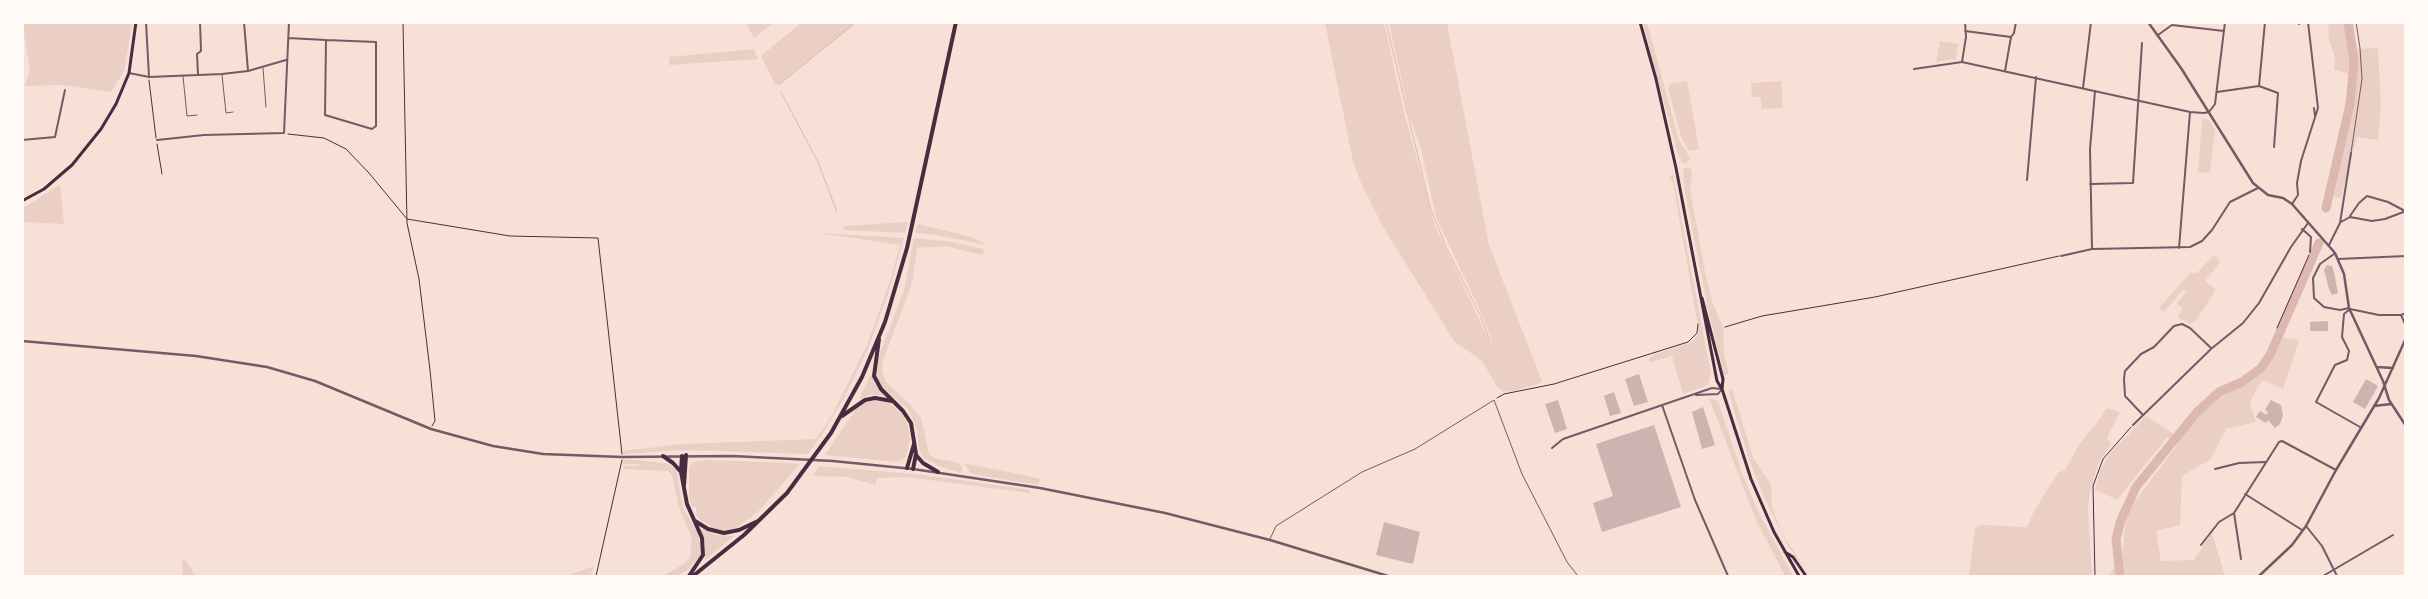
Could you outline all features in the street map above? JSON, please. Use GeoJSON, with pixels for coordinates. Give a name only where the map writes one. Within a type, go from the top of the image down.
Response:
{"type":"FeatureCollection","features":[{"type":"Feature","properties":{"kind":"highway"},"geometry":{"type":"LineString","coordinates":[[691,576],[760,520],[804,472],[841,417],[879,336],[899,278],[915,217],[956,22]]}},
{"type":"Feature","properties":{"kind":"highway"},"geometry":{"type":"LineString","coordinates":[[879,336],[874,376],[880,389],[909,420],[916,454],[913,469]]}},
{"type":"Feature","properties":{"kind":"highway"},"geometry":{"type":"LineString","coordinates":[[841,417],[865,400],[878,398],[894,402]]}},
{"type":"Feature","properties":{"kind":"highway"},"geometry":{"type":"LineString","coordinates":[[907,468],[914,444]]}},
{"type":"Feature","properties":{"kind":"highway"},"geometry":{"type":"LineString","coordinates":[[916,454],[923,463],[938,472]]}},
{"type":"Feature","properties":{"kind":"highway"},"geometry":{"type":"LineString","coordinates":[[663,456],[681,472]]}},
{"type":"Feature","properties":{"kind":"highway"},"geometry":{"type":"LineString","coordinates":[[684,456],[686,504],[702,538],[703,549],[700,561],[691,576]]}},
{"type":"Feature","properties":{"kind":"highway"},"geometry":{"type":"LineString","coordinates":[[684,456],[681,472],[684,485]]}},
{"type":"Feature","properties":{"kind":"highway"},"geometry":{"type":"LineString","coordinates":[[695,521],[708,529],[724,533],[739,530],[760,520]]}},
{"type":"Feature","properties":{"kind":"main road"},"geometry":{"type":"LineString","coordinates":[[22,201],[59,177],[88,148],[110,115],[129,73],[136,22]]}},
{"type":"Feature","properties":{"kind":"main road"},"geometry":{"type":"LineString","coordinates":[[1640,22],[1676,168],[1717,381],[1722,389],[1751,479],[1799,576]]}},
{"type":"Feature","properties":{"kind":"main road"},"geometry":{"type":"LineString","coordinates":[[1700,290],[1723,379],[1722,389]]}},
{"type":"Feature","properties":{"kind":"main road"},"geometry":{"type":"LineString","coordinates":[[1785,551],[1793,557],[1806,576]]}},
{"type":"Feature","properties":{"kind":"street"},"geometry":{"type":"LineString","coordinates":[[146,22],[149,76]]}},
{"type":"Feature","properties":{"kind":"street"},"geometry":{"type":"LineString","coordinates":[[198,75],[197,54],[201,51],[200,22]]}},
{"type":"Feature","properties":{"kind":"street"},"geometry":{"type":"LineString","coordinates":[[244,22],[248,71]]}},
{"type":"Feature","properties":{"kind":"street"},"geometry":{"type":"LineString","coordinates":[[157,140],[204,135],[284,134],[289,22]]}},
{"type":"Feature","properties":{"kind":"street"},"geometry":{"type":"LineString","coordinates":[[1962,62],[1966,37],[1965,22]]}},
{"type":"Feature","properties":{"kind":"street"},"geometry":{"type":"LineString","coordinates":[[2005,71],[2011,37],[2014,33],[2016,22]]}},
{"type":"Feature","properties":{"kind":"street"},"geometry":{"type":"LineString","coordinates":[[2083,88],[2092,22]]}},
{"type":"Feature","properties":{"kind":"street"},"geometry":{"type":"LineString","coordinates":[[2148,22],[2209,112],[2248,176],[2258,188],[2292,204],[2335,253],[2344,274],[2350,308],[2385,386],[2391,404],[2406,426]]}},
{"type":"Feature","properties":{"kind":"street"},"geometry":{"type":"LineString","coordinates":[[2209,112],[2215,104],[2225,22]]}},
{"type":"Feature","properties":{"kind":"street"},"geometry":{"type":"LineString","coordinates":[[2259,86],[2265,22]]}},
{"type":"Feature","properties":{"kind":"street"},"geometry":{"type":"LineString","coordinates":[[2292,204],[2298,195],[2297,183],[2301,162],[2318,108],[2308,22]]}},
{"type":"Feature","properties":{"kind":"street"},"geometry":{"type":"LineString","coordinates":[[2158,35],[2172,25],[2224,31]]}},
{"type":"Feature","properties":{"kind":"street"},"geometry":{"type":"LineString","coordinates":[[1965,31],[2011,37]]}},
{"type":"Feature","properties":{"kind":"street"},"geometry":{"type":"LineString","coordinates":[[288,38],[376,42],[376,126],[372,129],[325,115],[326,40]]}},
{"type":"Feature","properties":{"kind":"street"},"geometry":{"type":"LineString","coordinates":[[2090,184],[2133,184],[2142,43]]}},
{"type":"Feature","properties":{"kind":"street"},"geometry":{"type":"LineString","coordinates":[[129,73],[149,76],[222,74],[248,71],[286,60]]}},
{"type":"Feature","properties":{"kind":"street"},"geometry":{"type":"LineString","coordinates":[[1914,69],[1962,62],[2190,112],[2209,112]]}},
{"type":"Feature","properties":{"kind":"street"},"geometry":{"type":"LineString","coordinates":[[2027,180],[2036,77]]}},
{"type":"Feature","properties":{"kind":"street"},"geometry":{"type":"LineString","coordinates":[[2216,92],[2259,86],[2278,92],[2274,147]]}},
{"type":"Feature","properties":{"kind":"street"},"geometry":{"type":"LineString","coordinates":[[22,140],[54,136],[65,90]]}},
{"type":"Feature","properties":{"kind":"street"},"geometry":{"type":"LineString","coordinates":[[2092,249],[2090,149],[2095,91]]}},
{"type":"Feature","properties":{"kind":"street"},"geometry":{"type":"LineString","coordinates":[[2314,108],[2315,118]]}},
{"type":"Feature","properties":{"kind":"street"},"geometry":{"type":"LineString","coordinates":[[2179,248],[2190,112]]}},
{"type":"Feature","properties":{"kind":"street"},"geometry":{"type":"LineString","coordinates":[[2329,245],[2340,222],[2350,153]]}},
{"type":"Feature","properties":{"kind":"street"},"geometry":{"type":"LineString","coordinates":[[2061,256],[2092,249],[2190,248],[2202,241],[2212,230],[2230,202],[2258,188]]}},
{"type":"Feature","properties":{"kind":"street"},"geometry":{"type":"LineString","coordinates":[[2340,222],[2350,217],[2359,203],[2368,196],[2388,202],[2405,211]]}},
{"type":"Feature","properties":{"kind":"street"},"geometry":{"type":"LineString","coordinates":[[2350,217],[2372,221],[2385,219],[2405,211]]}},
{"type":"Feature","properties":{"kind":"street"},"geometry":{"type":"LineString","coordinates":[[2133,425],[2211,349],[2244,323],[2259,303],[2302,229],[2308,223]]}},
{"type":"Feature","properties":{"kind":"street"},"geometry":{"type":"LineString","coordinates":[[2302,229],[2311,237],[2310,252]]}},
{"type":"Feature","properties":{"kind":"street"},"geometry":{"type":"LineString","coordinates":[[2335,253],[2328,256],[2320,264],[2313,278],[2314,298],[2324,307],[2340,310],[2350,308],[2379,315],[2401,316],[2406,313]]}},
{"type":"Feature","properties":{"kind":"street"},"geometry":{"type":"LineString","coordinates":[[2338,259],[2406,256]]}},
{"type":"Feature","properties":{"kind":"street"},"geometry":{"type":"LineString","coordinates":[[2350,308],[2344,314],[2342,338],[2349,351],[2347,360],[2335,365],[2316,402],[2360,427]]}},
{"type":"Feature","properties":{"kind":"street"},"geometry":{"type":"LineString","coordinates":[[2401,316],[2406,326]]}},
{"type":"Feature","properties":{"kind":"street"},"geometry":{"type":"LineString","coordinates":[[2143,415],[2124,396],[2125,371],[2141,354],[2154,346],[2174,326],[2182,324],[2190,328],[2211,349]]}},
{"type":"Feature","properties":{"kind":"street"},"geometry":{"type":"LineString","coordinates":[[2259,576],[2292,545],[2306,526],[2360,427],[2385,386],[2406,338]]}},
{"type":"Feature","properties":{"kind":"street"},"geometry":{"type":"LineString","coordinates":[[22,341],[196,356],[267,367],[315,382],[431,429],[493,446],[543,454],[622,457],[793,458],[833,461],[938,472],[1089,496],[1270,540],[1388,576]]}},
{"type":"Feature","properties":{"kind":"street"},"geometry":{"type":"LineString","coordinates":[[2376,367],[2393,368]]}},
{"type":"Feature","properties":{"kind":"street"},"geometry":{"type":"LineString","coordinates":[[1552,448],[1563,438],[1662,404],[1696,395],[1712,388],[1722,389]]}},
{"type":"Feature","properties":{"kind":"street"},"geometry":{"type":"LineString","coordinates":[[1696,395],[1718,394],[1722,389]]}},
{"type":"Feature","properties":{"kind":"street"},"geometry":{"type":"LineString","coordinates":[[1662,404],[1695,500],[1728,576]]}},
{"type":"Feature","properties":{"kind":"street"},"geometry":{"type":"LineString","coordinates":[[2374,406],[2391,404]]}},
{"type":"Feature","properties":{"kind":"street"},"geometry":{"type":"LineString","coordinates":[[2201,545],[2219,522],[2234,513],[2276,445],[2282,441],[2336,470]]}},
{"type":"Feature","properties":{"kind":"street"},"geometry":{"type":"LineString","coordinates":[[2215,469],[2239,463],[2265,462]]}},
{"type":"Feature","properties":{"kind":"street"},"geometry":{"type":"LineString","coordinates":[[2406,485],[2406,512]]}},
{"type":"Feature","properties":{"kind":"street"},"geometry":{"type":"LineString","coordinates":[[2246,494],[2302,530]]}},
{"type":"Feature","properties":{"kind":"street"},"geometry":{"type":"LineString","coordinates":[[2234,513],[2242,560]]}},
{"type":"Feature","properties":{"kind":"street"},"geometry":{"type":"LineString","coordinates":[[2306,526],[2322,546],[2337,576]]}},
{"type":"Feature","properties":{"kind":"street"},"geometry":{"type":"LineString","coordinates":[[2323,576],[2393,535]]}},
{"type":"Feature","properties":{"kind":"lane"},"geometry":{"type":"LineString","coordinates":[[2350,153],[2362,79],[2356,22]]}},
{"type":"Feature","properties":{"kind":"lane"},"geometry":{"type":"LineString","coordinates":[[263,67],[266,107]]}},
{"type":"Feature","properties":{"kind":"lane"},"geometry":{"type":"LineString","coordinates":[[222,74],[226,113],[233,112]]}},
{"type":"Feature","properties":{"kind":"lane"},"geometry":{"type":"LineString","coordinates":[[183,76],[187,116],[197,115]]}},
{"type":"Feature","properties":{"kind":"lane"},"geometry":{"type":"LineString","coordinates":[[1270,540],[1276,526],[1339,486],[1362,472],[1414,449],[1494,400],[1522,474],[1567,562],[1578,576]]}},
{"type":"Feature","properties":{"kind":"path"},"geometry":{"type":"LineString","coordinates":[[403,22],[407,219],[419,279],[430,370],[435,421],[431,429]]}},
{"type":"Feature","properties":{"kind":"path"},"geometry":{"type":"LineString","coordinates":[[149,76],[162,174]]}},
{"type":"Feature","properties":{"kind":"path"},"geometry":{"type":"LineString","coordinates":[[284,134],[319,137],[346,149],[369,173],[407,219],[510,236],[598,238],[622,457],[596,576]]}},
{"type":"Feature","properties":{"kind":"path"},"geometry":{"type":"LineString","coordinates":[[2277,328],[2310,252]]}},
{"type":"Feature","properties":{"kind":"path"},"geometry":{"type":"LineString","coordinates":[[1725,327],[1762,316],[1875,297],[2061,256]]}},
{"type":"Feature","properties":{"kind":"path"},"geometry":{"type":"LineString","coordinates":[[1494,400],[1504,394],[1554,384],[1688,342],[1697,333],[1698,324]]}},
{"type":"Feature","properties":{"kind":"path"},"geometry":{"type":"LineString","coordinates":[[2094,576],[2093,494],[2095,477],[2109,451],[2133,425]]}},
{"type":"Feature","properties":{"kind":"shaded area"},"geometry":{"type":"Polygon","coordinates":[[[22,23],[132,23],[124,71],[111,92],[64,85],[25,86],[30,69],[22,23]]]}},
{"type":"Feature","properties":{"kind":"shaded area"},"geometry":{"type":"Polygon","coordinates":[[[746,23],[773,23],[754,38],[746,23]]]}},
{"type":"Feature","properties":{"kind":"shaded area"},"geometry":{"type":"Polygon","coordinates":[[[801,23],[857,23],[778,85],[775,84],[761,56],[801,23]]]}},
{"type":"Feature","properties":{"kind":"shaded area"},"geometry":{"type":"Polygon","coordinates":[[[1325,23],[1384,23],[1403,108],[1435,226],[1490,342],[1492,341],[1482,315],[1436,217],[1421,149],[1409,114],[1389,23],[1447,23],[1489,245],[1542,381],[1538,384],[1504,392],[1498,388],[1482,361],[1454,341],[1383,227],[1361,183],[1353,161],[1325,23]]]}},
{"type":"Feature","properties":{"kind":"shaded area"},"geometry":{"type":"Polygon","coordinates":[[[1643,23],[1647,23],[1679,140],[1690,158],[1687,163],[1682,163],[1678,155],[1643,23]]]}},
{"type":"Feature","properties":{"kind":"shaded area"},"geometry":{"type":"Polygon","coordinates":[[[2328,23],[2353,23],[2357,49],[2378,48],[2381,107],[2378,140],[2357,137],[2341,198],[2325,195],[2348,107],[2350,74],[2334,70],[2335,58],[2329,39],[2328,23]]]}},
{"type":"Feature","properties":{"kind":"shaded area"},"geometry":{"type":"Polygon","coordinates":[[[1940,41],[1958,44],[1956,59],[1936,62],[1940,41]]]}},
{"type":"Feature","properties":{"kind":"shaded area"},"geometry":{"type":"Polygon","coordinates":[[[754,49],[758,59],[669,65],[669,57],[754,49]]]}},
{"type":"Feature","properties":{"kind":"shaded area"},"geometry":{"type":"Polygon","coordinates":[[[1687,81],[1699,149],[1689,151],[1681,136],[1668,88],[1670,84],[1687,81]]]}},
{"type":"Feature","properties":{"kind":"shaded area"},"geometry":{"type":"Polygon","coordinates":[[[1781,81],[1783,108],[1762,109],[1760,97],[1752,97],[1751,83],[1781,81]]]}},
{"type":"Feature","properties":{"kind":"shaded area"},"geometry":{"type":"Polygon","coordinates":[[[2202,118],[2209,120],[2215,129],[2210,173],[2198,172],[2202,118]]]}},
{"type":"Feature","properties":{"kind":"shaded area"},"geometry":{"type":"Polygon","coordinates":[[[1689,167],[1692,172],[1690,190],[1705,272],[1713,304],[1723,327],[1724,354],[1729,374],[1724,375],[1708,309],[1685,192],[1683,171],[1689,167]]]}},
{"type":"Feature","properties":{"kind":"shaded area"},"geometry":{"type":"Polygon","coordinates":[[[1673,174],[1711,374],[1708,385],[1683,394],[1672,356],[1649,363],[1649,359],[1653,355],[1692,342],[1699,332],[1673,183],[1669,177],[1673,174]]]}},
{"type":"Feature","properties":{"kind":"shaded area"},"geometry":{"type":"Polygon","coordinates":[[[60,185],[64,224],[23,222],[23,208],[60,185]]]}},
{"type":"Feature","properties":{"kind":"shaded area"},"geometry":{"type":"Polygon","coordinates":[[[908,223],[905,233],[843,230],[845,226],[908,223]]]}},
{"type":"Feature","properties":{"kind":"shaded area"},"geometry":{"type":"Polygon","coordinates":[[[918,224],[967,236],[986,245],[937,235],[915,233],[918,224]]]}},
{"type":"Feature","properties":{"kind":"shaded area"},"geometry":{"type":"Polygon","coordinates":[[[819,233],[904,238],[888,294],[868,349],[844,398],[808,454],[681,450],[624,454],[623,451],[682,444],[816,439],[831,417],[866,347],[889,284],[900,245],[819,233]]]}},
{"type":"Feature","properties":{"kind":"shaded area"},"geometry":{"type":"Polygon","coordinates":[[[914,238],[952,242],[983,249],[985,252],[981,255],[946,246],[917,248],[912,283],[883,361],[882,371],[886,382],[921,418],[929,454],[934,458],[959,463],[963,469],[961,473],[941,467],[923,458],[911,415],[907,408],[881,386],[876,375],[879,356],[904,290],[914,238]]]}},
{"type":"Feature","properties":{"kind":"shaded area"},"geometry":{"type":"Polygon","coordinates":[[[2214,255],[2220,262],[2205,281],[2216,290],[2197,319],[2191,324],[2177,317],[2183,309],[2177,304],[2186,292],[2183,290],[2164,312],[2159,308],[2190,273],[2197,273],[2214,255]]]}},
{"type":"Feature","properties":{"kind":"shaded area"},"geometry":{"type":"Polygon","coordinates":[[[2281,337],[2299,340],[2283,389],[2262,380],[2250,402],[2256,422],[2226,429],[2211,459],[2182,476],[2180,525],[2156,531],[2161,561],[2194,560],[2212,533],[2225,576],[2108,576],[2122,558],[2126,519],[2132,505],[2178,444],[2167,437],[2117,500],[2095,489],[2100,470],[2112,451],[2146,416],[2174,434],[2214,392],[2243,381],[2271,362],[2281,337]]]}},
{"type":"Feature","properties":{"kind":"shaded area"},"geometry":{"type":"Polygon","coordinates":[[[871,374],[875,384],[884,396],[871,395],[859,399],[871,374]]]}},
{"type":"Feature","properties":{"kind":"shaded area"},"geometry":{"type":"Polygon","coordinates":[[[1732,389],[1753,457],[1771,485],[1772,507],[1782,533],[1810,576],[1788,546],[1762,493],[1748,456],[1729,394],[1729,391],[1732,389]]]}},
{"type":"Feature","properties":{"kind":"shaded area"},"geometry":{"type":"Polygon","coordinates":[[[1709,398],[1718,401],[1742,473],[1758,511],[1793,576],[1785,576],[1756,520],[1709,398]]]}},
{"type":"Feature","properties":{"kind":"shaded area"},"geometry":{"type":"Polygon","coordinates":[[[873,401],[889,403],[902,414],[907,423],[910,438],[906,457],[897,462],[825,455],[856,409],[864,403],[873,401]]]}},
{"type":"Feature","properties":{"kind":"shaded area"},"geometry":{"type":"Polygon","coordinates":[[[2107,408],[2120,412],[2107,438],[2111,445],[2100,460],[2090,490],[2088,509],[2092,576],[1969,576],[1975,528],[1982,525],[2027,527],[2034,511],[2058,473],[2065,470],[2080,443],[2107,408]]]}},
{"type":"Feature","properties":{"kind":"shaded area"},"geometry":{"type":"Polygon","coordinates":[[[623,459],[669,464],[677,471],[683,508],[698,534],[701,549],[700,557],[686,571],[677,576],[662,576],[684,564],[690,557],[692,538],[678,505],[672,475],[668,471],[623,469],[624,466],[639,466],[639,464],[623,464],[623,459]]]}},
{"type":"Feature","properties":{"kind":"shaded area"},"geometry":{"type":"Polygon","coordinates":[[[707,460],[800,464],[757,513],[736,528],[725,531],[715,529],[700,520],[695,514],[697,507],[692,507],[689,498],[689,467],[693,462],[707,460]]]}},
{"type":"Feature","properties":{"kind":"shaded area"},"geometry":{"type":"Polygon","coordinates":[[[963,463],[1041,479],[1038,485],[972,474],[963,463]]]}},
{"type":"Feature","properties":{"kind":"shaded area"},"geometry":{"type":"Polygon","coordinates":[[[819,466],[925,475],[1030,490],[1030,493],[906,477],[878,478],[875,485],[847,477],[813,476],[819,466]]]}},
{"type":"Feature","properties":{"kind":"shaded area"},"geometry":{"type":"Polygon","coordinates":[[[700,528],[716,535],[734,536],[705,560],[705,542],[700,528]]]}},
{"type":"Feature","properties":{"kind":"shaded area"},"geometry":{"type":"Polygon","coordinates":[[[184,559],[196,576],[183,576],[182,561],[184,559]]]}},
{"type":"Feature","properties":{"kind":"shaded area"},"geometry":{"type":"Polygon","coordinates":[[[594,566],[591,576],[566,576],[594,566]]]}},
{"type":"Feature","properties":{"kind":"building"},"geometry":{"type":"Polygon","coordinates":[[[2327,265],[2332,266],[2338,293],[2332,295],[2324,270],[2327,265]]]}},
{"type":"Feature","properties":{"kind":"building"},"geometry":{"type":"Polygon","coordinates":[[[2328,321],[2328,331],[2310,331],[2310,322],[2328,321]]]}},
{"type":"Feature","properties":{"kind":"building"},"geometry":{"type":"Polygon","coordinates":[[[1639,374],[1648,402],[1634,406],[1625,379],[1639,374]]]}},
{"type":"Feature","properties":{"kind":"building"},"geometry":{"type":"Polygon","coordinates":[[[2366,379],[2378,386],[2365,409],[2353,402],[2366,379]]]}},
{"type":"Feature","properties":{"kind":"building"},"geometry":{"type":"Polygon","coordinates":[[[1614,392],[1621,413],[1610,416],[1604,396],[1614,392]]]}},
{"type":"Feature","properties":{"kind":"building"},"geometry":{"type":"Polygon","coordinates":[[[1558,400],[1567,429],[1555,433],[1545,404],[1558,400]]]}},
{"type":"Feature","properties":{"kind":"building"},"geometry":{"type":"Polygon","coordinates":[[[2271,400],[2281,405],[2283,415],[2280,424],[2275,428],[2268,420],[2266,423],[2256,417],[2260,411],[2267,415],[2268,412],[2265,410],[2271,400]]]}},
{"type":"Feature","properties":{"kind":"building"},"geometry":{"type":"Polygon","coordinates":[[[1703,407],[1715,445],[1702,449],[1692,412],[1703,407]]]}},
{"type":"Feature","properties":{"kind":"building"},"geometry":{"type":"Polygon","coordinates":[[[1654,425],[1681,507],[1602,532],[1593,503],[1613,496],[1596,444],[1654,425]]]}},
{"type":"Feature","properties":{"kind":"building"},"geometry":{"type":"Polygon","coordinates":[[[1384,522],[1420,532],[1413,564],[1376,555],[1384,522]]]}},
{"type":"Feature","properties":{"kind":"waterway"},"geometry":{"type":"LineString","coordinates":[[780,84],[851,26],[848,22]]}},
{"type":"Feature","properties":{"kind":"waterway"},"geometry":{"type":"LineString","coordinates":[[1386,22],[1430,207],[1446,247],[1481,317],[1490,341]]}},
{"type":"Feature","properties":{"kind":"waterway"},"geometry":{"type":"LineString","coordinates":[[2326,208],[2350,104],[2354,63],[2348,22]]}},
{"type":"Feature","properties":{"kind":"waterway"},"geometry":{"type":"LineString","coordinates":[[781,92],[818,162],[837,212]]}},
{"type":"Feature","properties":{"kind":"waterway"},"geometry":{"type":"LineString","coordinates":[[2120,576],[2116,539],[2121,520],[2136,487],[2197,412],[2219,392],[2242,382],[2261,368],[2270,355],[2319,243]]}}]}
